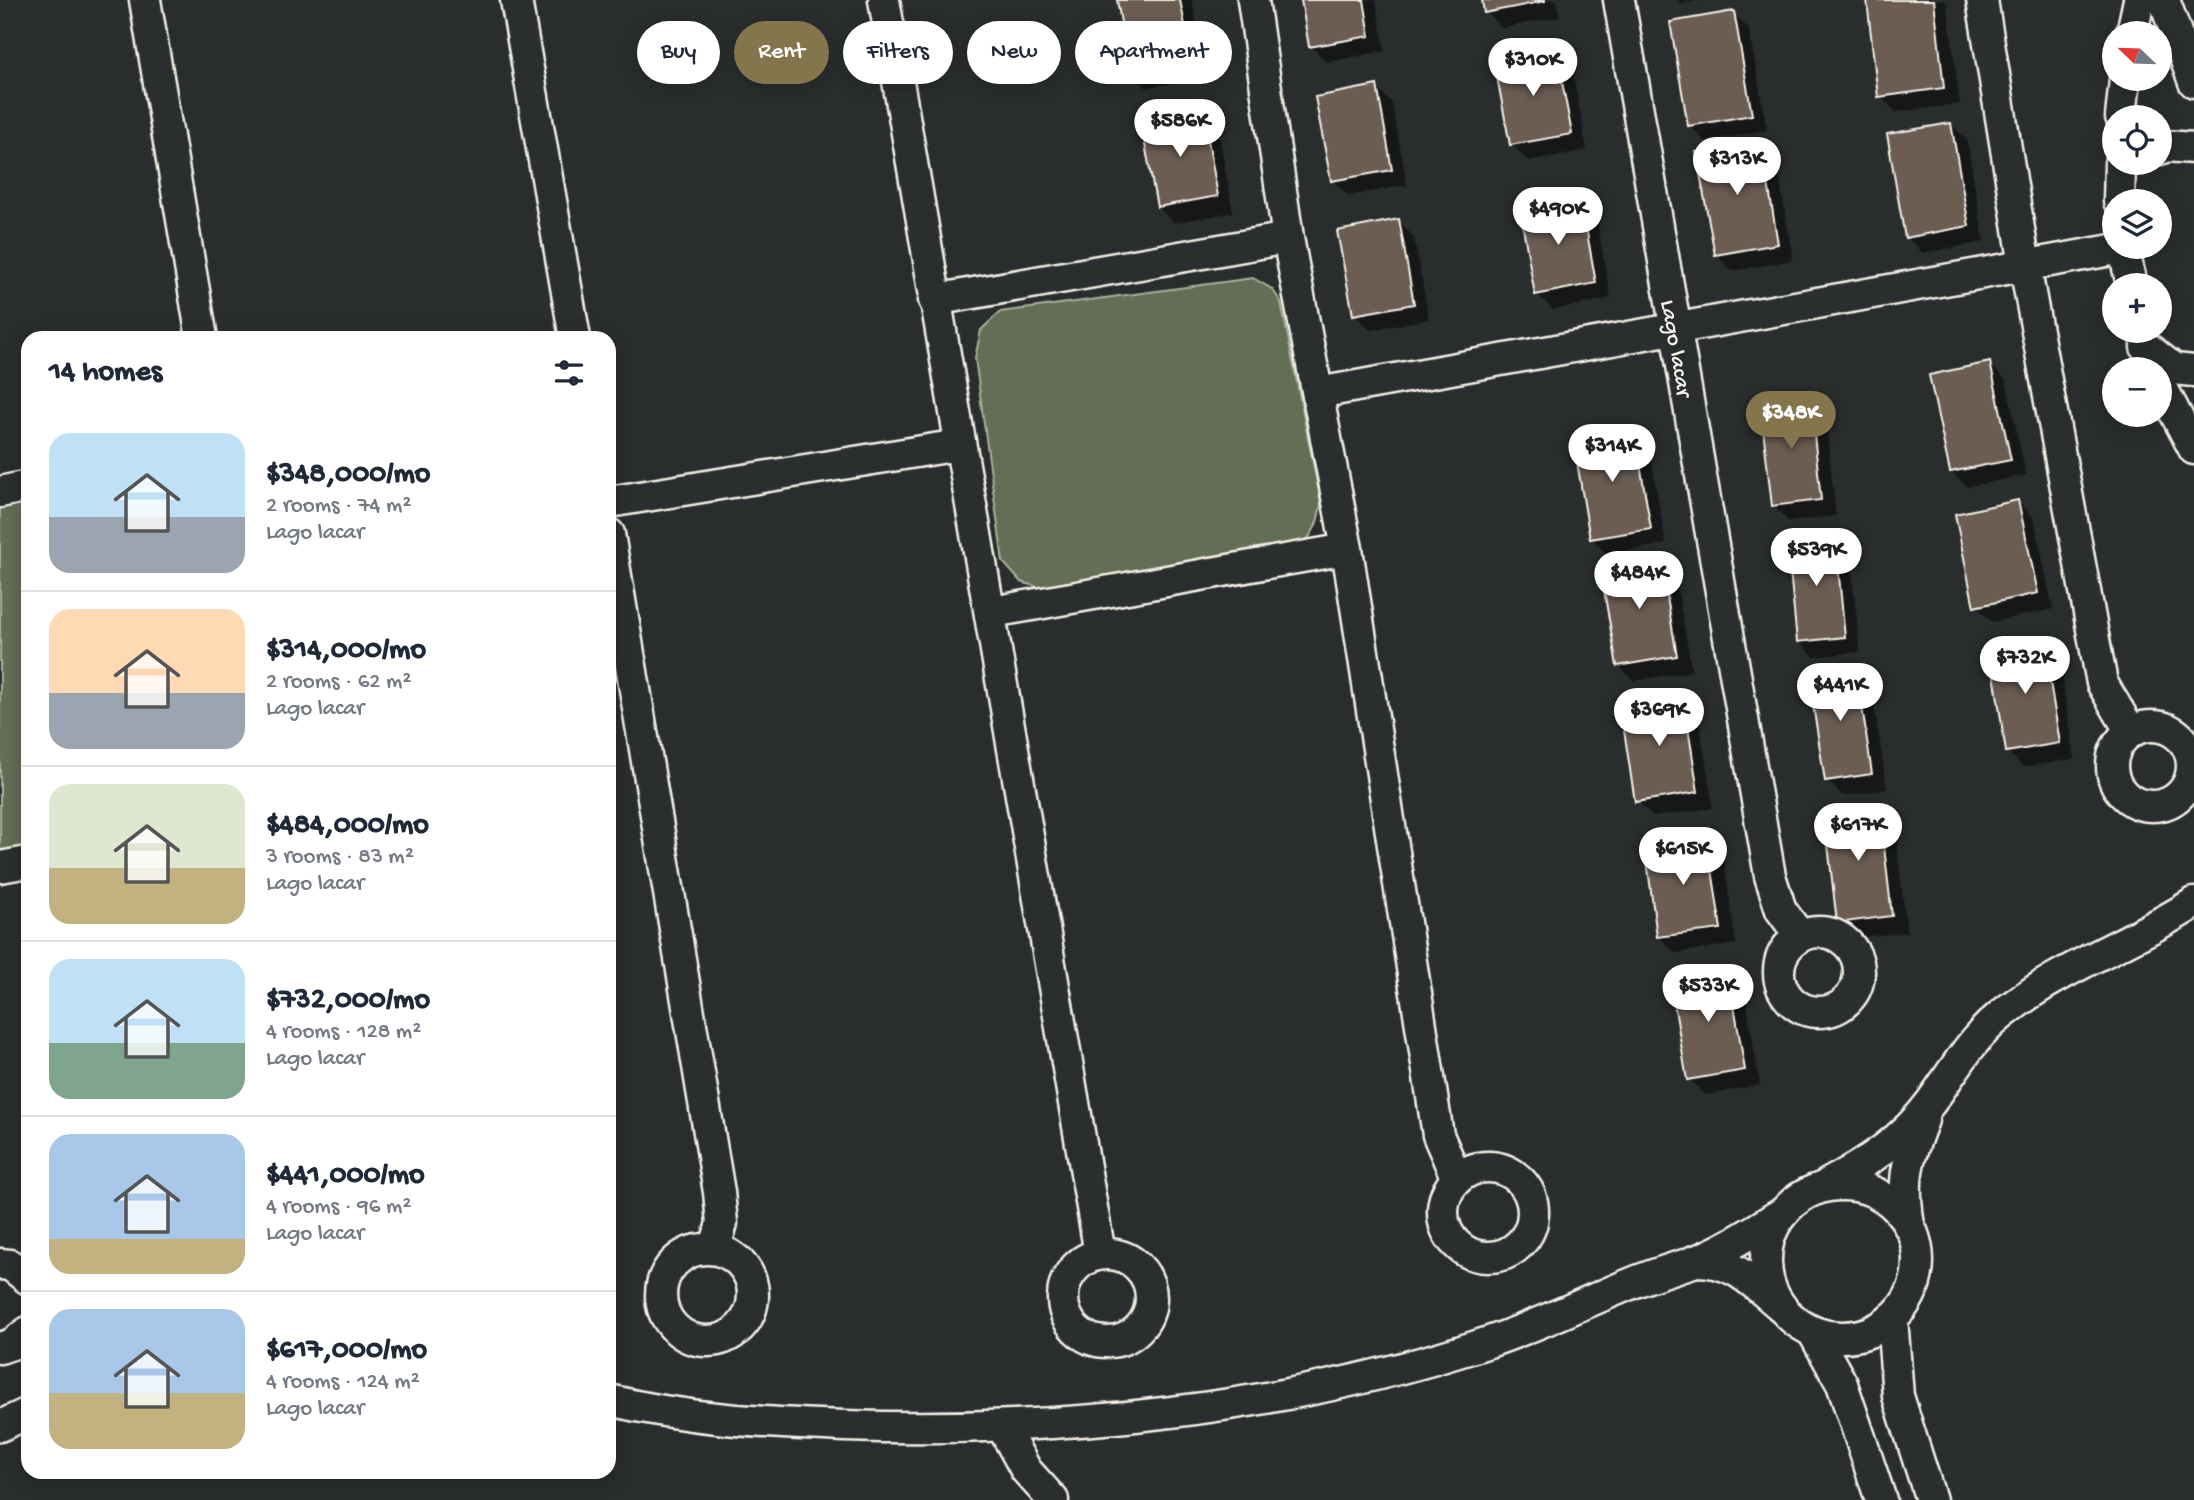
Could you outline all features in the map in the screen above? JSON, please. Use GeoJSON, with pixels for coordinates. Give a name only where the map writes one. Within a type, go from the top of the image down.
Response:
{"type":"FeatureCollection","features":[{"type":"Feature","properties":{"kind":"street"},"geometry":{"type":"LineString","coordinates":[[145,0],[201,331]]}},
{"type":"Feature","properties":{"kind":"street"},"geometry":{"type":"LineString","coordinates":[[516,0],[574,331]]}},
{"type":"Feature","properties":{"kind":"street"},"geometry":{"type":"LineString","coordinates":[[884,0],[959,445],[992,612],[1100,1254]]}},
{"type":"Feature","properties":{"kind":"street"},"geometry":{"type":"LineString","coordinates":[[1254,0],[1288,238],[1347,549],[1438,1135],[1457,1179]]}},
{"type":"Feature","properties":{"kind":"street","name":"Lago lacar"},"geometry":{"type":"LineString","coordinates":[[1619,0],[1770,876],[1781,910],[1800,936]]}},
{"type":"Feature","properties":{"kind":"street"},"geometry":{"type":"LineString","coordinates":[[1982,0],[2025,266],[2102,683],[2131,732]]}},
{"type":"Feature","properties":{"kind":"street"},"geometry":{"type":"LineString","coordinates":[[2135,21],[2139,0]]}},
{"type":"Feature","properties":{"kind":"street"},"geometry":{"type":"LineString","coordinates":[[2164,0],[2194,82]]}},
{"type":"Feature","properties":{"kind":"street"},"geometry":{"type":"LineString","coordinates":[[2172,146],[2194,148]]}},
{"type":"Feature","properties":{"kind":"street"},"geometry":{"type":"LineString","coordinates":[[934,300],[1288,238]]}},
{"type":"Feature","properties":{"kind":"street"},"geometry":{"type":"LineString","coordinates":[[1318,393],[2102,252]]}},
{"type":"Feature","properties":{"kind":"street"},"geometry":{"type":"LineString","coordinates":[[2148,349],[2174,369],[2194,371]]}},
{"type":"Feature","properties":{"kind":"street"},"geometry":{"type":"LineString","coordinates":[[2172,407],[2194,449]]}},
{"type":"Feature","properties":{"kind":"street"},"geometry":{"type":"LineString","coordinates":[[616,501],[959,445]]}},
{"type":"Feature","properties":{"kind":"street"},"geometry":{"type":"LineString","coordinates":[[0,492],[21,488]]}},
{"type":"Feature","properties":{"kind":"street"},"geometry":{"type":"LineString","coordinates":[[992,612],[1347,549]]}},
{"type":"Feature","properties":{"kind":"street"},"geometry":{"type":"LineString","coordinates":[[616,576],[719,1192],[722,1223],[715,1248]]}},
{"type":"Feature","properties":{"kind":"street"},"geometry":{"type":"LineString","coordinates":[[0,867],[21,863]]}},
{"type":"Feature","properties":{"kind":"street"},"geometry":{"type":"LineString","coordinates":[[1819,1189],[1887,1148],[1930,1103],[1964,1054],[1998,1017],[2028,994],[2194,904]]}},
{"type":"Feature","properties":{"kind":"street"},"geometry":{"type":"LineString","coordinates":[[1784,1212],[1773,1227],[1766,1251],[1767,1276],[1776,1300],[1792,1319],[1813,1332],[1838,1338],[1863,1335],[1892,1318],[1903,1306],[1915,1284],[1918,1258],[1909,1226],[1903,1187],[1930,1103]]}},
{"type":"Feature","properties":{"kind":"street"},"geometry":{"type":"LineString","coordinates":[[616,1402],[646,1409],[757,1423],[931,1429],[1127,1415],[1309,1388],[1488,1342],[1734,1243],[1784,1212],[1809,1192],[1833,1185],[1858,1186],[1882,1195],[1901,1212],[1909,1226]]}},
{"type":"Feature","properties":{"kind":"street"},"geometry":{"type":"LineString","coordinates":[[1694,1261],[1715,1261],[1734,1269],[1782,1308]]}},
{"type":"Feature","properties":{"kind":"street"},"geometry":{"type":"LineString","coordinates":[[0,1264],[10,1265],[21,1274]]}},
{"type":"Feature","properties":{"kind":"street"},"geometry":{"type":"LineString","coordinates":[[1892,1318],[1898,1396],[1931,1500]]}},
{"type":"Feature","properties":{"kind":"street"},"geometry":{"type":"LineString","coordinates":[[1813,1332],[1842,1384],[1881,1500]]}},
{"type":"Feature","properties":{"kind":"street"},"geometry":{"type":"LineString","coordinates":[[0,1348],[21,1337]]}},
{"type":"Feature","properties":{"kind":"street"},"geometry":{"type":"LineString","coordinates":[[0,1426],[21,1416]]}},
{"type":"Feature","properties":{"kind":"street"},"geometry":{"type":"LineString","coordinates":[[1002,1426],[1026,1470],[1053,1500]]}},
{"type":"Feature","properties":{"kind":"green space"},"geometry":{"type":"Polygon","coordinates":[[[1253,278],[1272,289],[1281,302],[1321,503],[1310,535],[1295,550],[1045,589],[1021,582],[1003,562],[975,358],[981,330],[1000,312],[1253,278]]]}},
{"type":"Feature","properties":{"kind":"green space"},"geometry":{"type":"Polygon","coordinates":[[[21,488],[21,863],[0,867],[0,492],[21,488]]]}},
{"type":"Feature","properties":{"kind":"building"},"geometry":{"type":"Polygon","coordinates":[[[1117,0],[1180,0],[1184,21],[1121,21],[1117,0]]]}},
{"type":"Feature","properties":{"kind":"building"},"geometry":{"type":"Polygon","coordinates":[[[1301,0],[1364,0],[1370,36],[1309,47],[1301,0]]]}},
{"type":"Feature","properties":{"kind":"building"},"geometry":{"type":"Polygon","coordinates":[[[1482,0],[1545,0],[1545,1],[1484,13],[1482,0]]]}},
{"type":"Feature","properties":{"kind":"building"},"geometry":{"type":"Polygon","coordinates":[[[1867,0],[1934,0],[1944,88],[1878,97],[1867,0]]]}},
{"type":"Feature","properties":{"kind":"building"},"geometry":{"type":"Polygon","coordinates":[[[1734,11],[1752,115],[1688,126],[1670,22],[1734,11]]]}},
{"type":"Feature","properties":{"kind":"building"},"geometry":{"type":"Polygon","coordinates":[[[1556,50],[1572,134],[1510,145],[1494,61],[1556,50]]]}},
{"type":"Feature","properties":{"kind":"building"},"geometry":{"type":"Polygon","coordinates":[[[1377,85],[1392,170],[1331,181],[1315,97],[1377,85]]]}},
{"type":"Feature","properties":{"kind":"building"},"geometry":{"type":"Polygon","coordinates":[[[1203,112],[1218,196],[1157,207],[1141,123],[1203,112]]]}},
{"type":"Feature","properties":{"kind":"building"},"geometry":{"type":"Polygon","coordinates":[[[1951,123],[1969,226],[1905,238],[1887,134],[1951,123]]]}},
{"type":"Feature","properties":{"kind":"building"},"geometry":{"type":"Polygon","coordinates":[[[1761,140],[1778,244],[1715,255],[1696,152],[1761,140]]]}},
{"type":"Feature","properties":{"kind":"building"},"geometry":{"type":"Polygon","coordinates":[[[1581,199],[1596,283],[1535,295],[1520,210],[1581,199]]]}},
{"type":"Feature","properties":{"kind":"building"},"geometry":{"type":"Polygon","coordinates":[[[1399,219],[1414,304],[1353,315],[1337,231],[1399,219]]]}},
{"type":"Feature","properties":{"kind":"building"},"geometry":{"type":"Polygon","coordinates":[[[1990,362],[2011,460],[1950,472],[1929,375],[1990,362]]]}},
{"type":"Feature","properties":{"kind":"building"},"geometry":{"type":"Polygon","coordinates":[[[1810,397],[1821,500],[1772,506],[1760,403],[1810,397]]]}},
{"type":"Feature","properties":{"kind":"building"},"geometry":{"type":"Polygon","coordinates":[[[1634,428],[1651,529],[1590,539],[1573,438],[1634,428]]]}},
{"type":"Feature","properties":{"kind":"building"},"geometry":{"type":"Polygon","coordinates":[[[2018,500],[2038,593],[1974,607],[1955,514],[2018,500]]]}},
{"type":"Feature","properties":{"kind":"building"},"geometry":{"type":"Polygon","coordinates":[[[1835,535],[1845,637],[1797,642],[1787,539],[1835,535]]]}},
{"type":"Feature","properties":{"kind":"building"},"geometry":{"type":"Polygon","coordinates":[[[1660,556],[1677,656],[1617,666],[1600,567],[1660,556]]]}},
{"type":"Feature","properties":{"kind":"building"},"geometry":{"type":"Polygon","coordinates":[[[2043,639],[2060,743],[2006,752],[1990,648],[2043,639]]]}},
{"type":"Feature","properties":{"kind":"building"},"geometry":{"type":"Polygon","coordinates":[[[1856,666],[1872,774],[1825,781],[1808,673],[1856,666]]]}},
{"type":"Feature","properties":{"kind":"building"},"geometry":{"type":"Polygon","coordinates":[[[1683,694],[1698,792],[1635,802],[1620,704],[1683,694]]]}},
{"type":"Feature","properties":{"kind":"building"},"geometry":{"type":"Polygon","coordinates":[[[1879,803],[1892,916],[1837,923],[1824,810],[1879,803]]]}},
{"type":"Feature","properties":{"kind":"building"},"geometry":{"type":"Polygon","coordinates":[[[1707,836],[1721,929],[1657,937],[1645,845],[1707,836]]]}},
{"type":"Feature","properties":{"kind":"building"},"geometry":{"type":"Polygon","coordinates":[[[1728,969],[1745,1070],[1687,1080],[1670,979],[1728,969]]]}}]}
